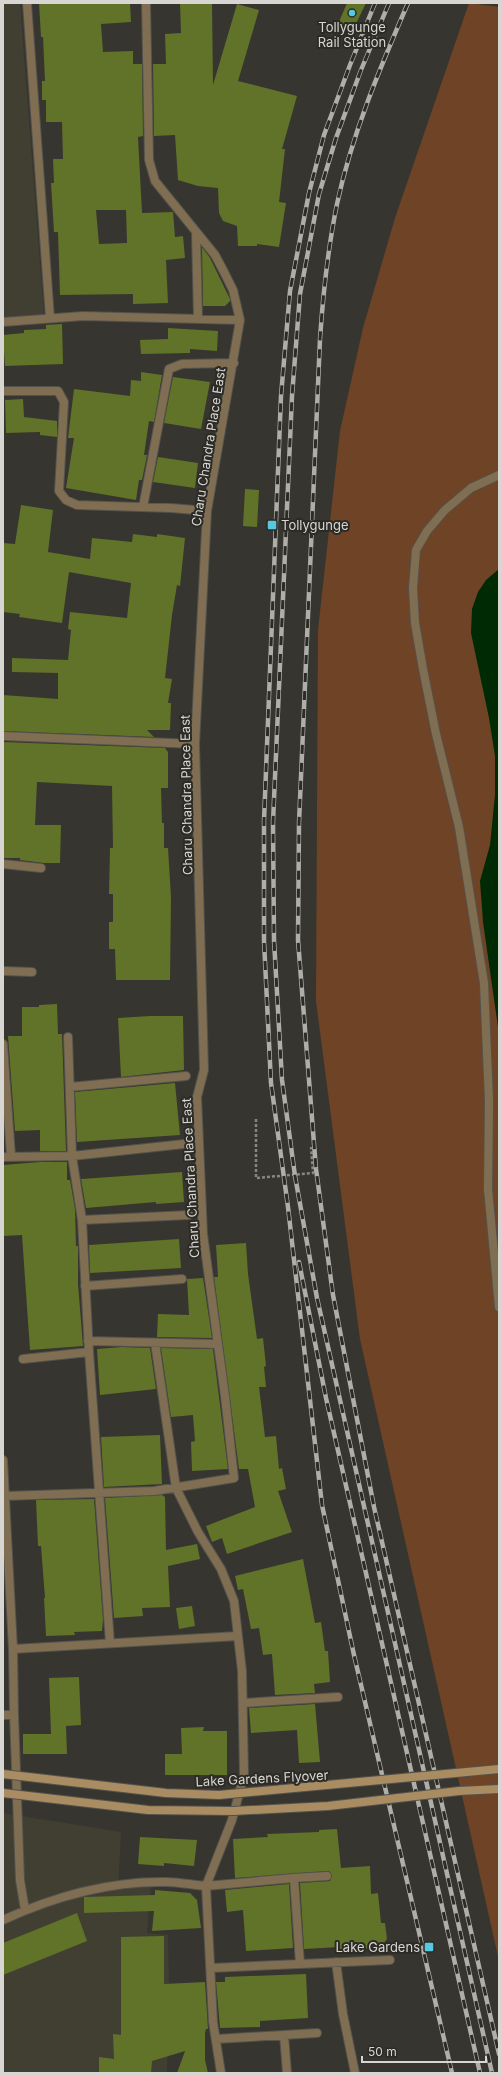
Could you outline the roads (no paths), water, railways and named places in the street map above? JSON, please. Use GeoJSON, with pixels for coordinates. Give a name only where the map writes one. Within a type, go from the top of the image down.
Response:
{"type":"FeatureCollection","features":[{"type":"Feature","properties":{"kind":"main road","name":"Lake Gardens Flyover"},"geometry":{"type":"LineString","coordinates":[[3,1774],[166,1793],[219,1795],[499,1769]]}},
{"type":"Feature","properties":{"kind":"main road"},"geometry":{"type":"LineString","coordinates":[[3,1793],[148,1810],[233,1811],[328,1806],[459,1791],[499,1789]]}},
{"type":"Feature","properties":{"kind":"street"},"geometry":{"type":"LineString","coordinates":[[27,3],[50,318]]}},
{"type":"Feature","properties":{"kind":"street","name":"Charu Chandra Place East"},"geometry":{"type":"LineString","coordinates":[[5,1496],[98,1494],[176,1488],[234,1478],[203,1234],[197,1097],[204,1070],[195,744],[207,511],[234,363],[240,320],[233,290],[215,256],[155,181],[149,160],[146,3]]}},
{"type":"Feature","properties":{"kind":"street"},"geometry":{"type":"LineString","coordinates":[[196,234],[198,318]]}},
{"type":"Feature","properties":{"kind":"street"},"geometry":{"type":"LineString","coordinates":[[3,322],[83,316],[240,320]]}},
{"type":"Feature","properties":{"kind":"street"},"geometry":{"type":"LineString","coordinates":[[143,507],[169,369],[182,364],[234,363]]}},
{"type":"Feature","properties":{"kind":"street"},"geometry":{"type":"LineString","coordinates":[[3,391],[58,391],[64,402],[58,491],[66,500],[77,505],[207,511]]}},
{"type":"Feature","properties":{"kind":"street"},"geometry":{"type":"LineString","coordinates":[[499,475],[471,488],[445,510],[427,531],[416,550],[413,588],[415,623],[436,734],[459,827],[484,983],[489,1102],[488,1188],[499,1307]]}},
{"type":"Feature","properties":{"kind":"street"},"geometry":{"type":"LineString","coordinates":[[3,736],[195,744]]}},
{"type":"Feature","properties":{"kind":"street"},"geometry":{"type":"LineString","coordinates":[[3,864],[41,868]]}},
{"type":"Feature","properties":{"kind":"street"},"geometry":{"type":"LineString","coordinates":[[3,971],[32,972]]}},
{"type":"Feature","properties":{"kind":"street"},"geometry":{"type":"LineString","coordinates":[[68,1037],[72,1156],[82,1220],[98,1494],[110,1644]]}},
{"type":"Feature","properties":{"kind":"street"},"geometry":{"type":"LineString","coordinates":[[3,1044],[7,1157],[72,1156],[184,1144]]}},
{"type":"Feature","properties":{"kind":"street"},"geometry":{"type":"LineString","coordinates":[[70,1087],[186,1076]]}},
{"type":"Feature","properties":{"kind":"street"},"geometry":{"type":"LineString","coordinates":[[82,1220],[189,1215]]}},
{"type":"Feature","properties":{"kind":"street"},"geometry":{"type":"LineString","coordinates":[[85,1286],[182,1279]]}},
{"type":"Feature","properties":{"kind":"street"},"geometry":{"type":"LineString","coordinates":[[88,1341],[218,1344]]}},
{"type":"Feature","properties":{"kind":"street"},"geometry":{"type":"LineString","coordinates":[[155,1343],[176,1488],[198,1532],[221,1568],[234,1601],[242,1671],[244,1775],[232,1820],[206,1886],[216,2039],[221,2073]]}},
{"type":"Feature","properties":{"kind":"street"},"geometry":{"type":"LineString","coordinates":[[23,1359],[89,1352]]}},
{"type":"Feature","properties":{"kind":"street"},"geometry":{"type":"LineString","coordinates":[[3,1460],[13,1649],[20,1880],[25,1910]]}},
{"type":"Feature","properties":{"kind":"street"},"geometry":{"type":"LineString","coordinates":[[13,1649],[238,1636]]}},
{"type":"Feature","properties":{"kind":"street"},"geometry":{"type":"LineString","coordinates":[[243,1703],[338,1697]]}},
{"type":"Feature","properties":{"kind":"street"},"geometry":{"type":"LineString","coordinates":[[3,1715],[14,1715]]}},
{"type":"Feature","properties":{"kind":"street"},"geometry":{"type":"LineString","coordinates":[[3,1920],[25,1910],[82,1892],[128,1884],[166,1882],[206,1886],[327,1876]]}},
{"type":"Feature","properties":{"kind":"street"},"geometry":{"type":"LineString","coordinates":[[294,1878],[300,1964]]}},
{"type":"Feature","properties":{"kind":"street"},"geometry":{"type":"LineString","coordinates":[[211,1968],[390,1960]]}},
{"type":"Feature","properties":{"kind":"street"},"geometry":{"type":"LineString","coordinates":[[336,1962],[343,2014],[355,2073]]}},
{"type":"Feature","properties":{"kind":"street"},"geometry":{"type":"LineString","coordinates":[[216,2039],[317,2033]]}},
{"type":"Feature","properties":{"kind":"street"},"geometry":{"type":"LineString","coordinates":[[284,2035],[287,2073]]}},
{"type":"Feature","properties":{"kind":"railway"},"geometry":{"type":"LineString","coordinates":[[375,3],[324,135],[309,193],[290,291],[281,396],[264,821],[264,941],[271,1083],[288,1207],[322,1505],[354,1655],[452,2073]]}},
{"type":"Feature","properties":{"kind":"railway"},"geometry":{"type":"LineString","coordinates":[[389,3],[361,70],[336,138],[319,194],[300,294],[292,396],[273,822],[274,940],[282,1080],[295,1176],[317,1298],[492,2073]]}},
{"type":"Feature","properties":{"kind":"railway"},"geometry":{"type":"LineString","coordinates":[[408,3],[377,77],[350,152],[337,204],[326,271],[320,339],[299,823],[298,940],[316,1169],[333,1295],[374,1507],[499,2054]]}},
{"type":"Feature","properties":{"kind":"railway"},"geometry":{"type":"LineString","coordinates":[[299,1262],[326,1398],[480,2073]]}},
{"type":"Feature","properties":{"kind":"place","name":"Tollygunge Rail Station"},"geometry":{"type":"Point","coordinates":[352,13]}},
{"type":"Feature","properties":{"kind":"place","name":"Tollygunge"},"geometry":{"type":"Point","coordinates":[272,525]}},
{"type":"Feature","properties":{"kind":"place","name":"Lake Gardens"},"geometry":{"type":"Point","coordinates":[429,1947]}}]}
